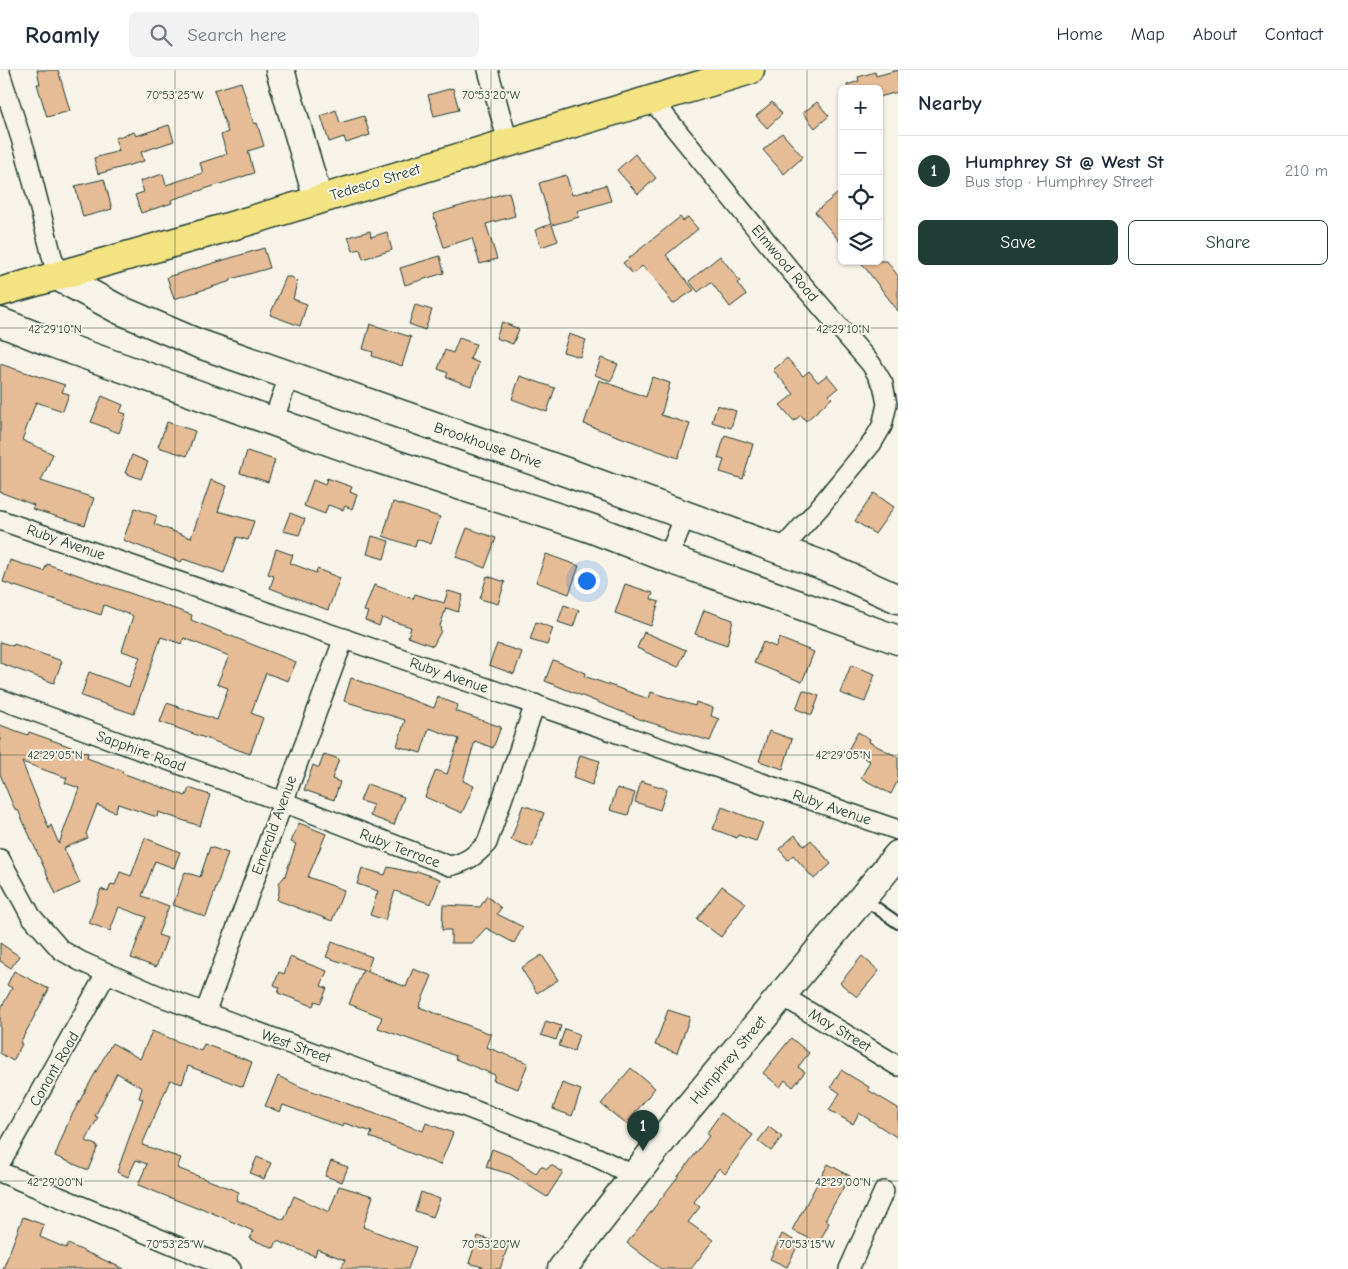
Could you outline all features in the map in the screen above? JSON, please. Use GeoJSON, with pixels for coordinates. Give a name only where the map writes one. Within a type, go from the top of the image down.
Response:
{"type":"FeatureCollection","features":[{"type":"Feature","properties":{"kind":"main road"},"geometry":{"type":"LineString","coordinates":[[280,70],[318,199]]}},
{"type":"Feature","properties":{"kind":"main road","name":"Tedesco Street"},"geometry":{"type":"LineString","coordinates":[[0,292],[652,100],[697,77],[750,70]]}},
{"type":"Feature","properties":{"kind":"main road","name":"Brookhouse Drive"},"geometry":{"type":"LineString","coordinates":[[57,276],[120,310],[198,343],[289,377],[466,437],[822,565],[898,599]]}},
{"type":"Feature","properties":{"kind":"main road"},"geometry":{"type":"LineString","coordinates":[[0,322],[56,344],[273,421],[590,528],[668,558],[898,640]]}},
{"type":"Feature","properties":{"kind":"main road","name":"Humphrey Street"},"geometry":{"type":"LineString","coordinates":[[566,1268],[674,1125],[898,854]]}},
{"type":"Feature","properties":{"kind":"street"},"geometry":{"type":"LineString","coordinates":[[488,70],[508,142]]}},
{"type":"Feature","properties":{"kind":"street"},"geometry":{"type":"LineString","coordinates":[[0,73],[26,154],[57,276]]}},
{"type":"Feature","properties":{"kind":"street","name":"Elmwood Road"},"geometry":{"type":"LineString","coordinates":[[652,100],[789,269],[871,364],[882,384],[887,404],[882,426],[872,443],[818,509],[780,550]]}},
{"type":"Feature","properties":{"kind":"street"},"geometry":{"type":"LineString","coordinates":[[273,421],[289,377]]}},
{"type":"Feature","properties":{"kind":"street"},"geometry":{"type":"LineString","coordinates":[[668,558],[685,516]]}},
{"type":"Feature","properties":{"kind":"street","name":"Ruby Avenue"},"geometry":{"type":"LineString","coordinates":[[0,520],[898,830]]}},
{"type":"Feature","properties":{"kind":"street","name":"Emerald Avenue"},"geometry":{"type":"LineString","coordinates":[[206,1012],[344,638]]}},
{"type":"Feature","properties":{"kind":"street","name":"Sapphire Road"},"geometry":{"type":"LineString","coordinates":[[0,699],[282,802]]}},
{"type":"Feature","properties":{"kind":"street","name":"Ruby Terrace"},"geometry":{"type":"LineString","coordinates":[[282,802],[424,858],[450,866],[465,863],[474,857],[487,843],[495,826],[535,704]]}},
{"type":"Feature","properties":{"kind":"street","name":"West Street"},"geometry":{"type":"LineString","coordinates":[[0,859],[31,916],[61,950],[106,974],[374,1076],[463,1106],[596,1156],[636,1176]]}},
{"type":"Feature","properties":{"kind":"street","name":"Conant Road"},"geometry":{"type":"LineString","coordinates":[[0,1164],[106,974]]}},
{"type":"Feature","properties":{"kind":"street","name":"May Street"},"geometry":{"type":"LineString","coordinates":[[781,995],[898,1066]]}},
{"type":"Feature","properties":{"kind":"street"},"geometry":{"type":"LineString","coordinates":[[0,1172],[231,1269]]}},
{"type":"Feature","properties":{"kind":"street"},"geometry":{"type":"LineString","coordinates":[[849,1269],[884,1191]]}},
{"type":"Feature","properties":{"kind":"lane"},"geometry":{"type":"LineString","coordinates":[[862,898],[898,923]]}},
{"type":"Feature","properties":{"kind":"building"},"geometry":{"type":"Polygon","coordinates":[[[37,70],[58,70],[70,111],[47,117],[37,84],[40,84],[37,70]]]}},
{"type":"Feature","properties":{"kind":"building"},"geometry":{"type":"Polygon","coordinates":[[[898,70],[898,92],[883,96],[883,85],[847,85],[859,81],[858,77],[875,72],[876,76],[898,70]]]}},
{"type":"Feature","properties":{"kind":"building"},"geometry":{"type":"Polygon","coordinates":[[[241,82],[254,124],[257,123],[264,146],[248,151],[254,173],[171,200],[172,203],[141,213],[135,195],[144,192],[140,181],[163,174],[166,185],[203,173],[200,163],[227,154],[221,135],[228,132],[214,90],[241,82]]]}},
{"type":"Feature","properties":{"kind":"building"},"geometry":{"type":"Polygon","coordinates":[[[453,88],[459,110],[434,116],[428,95],[453,88]]]}},
{"type":"Feature","properties":{"kind":"building"},"geometry":{"type":"Polygon","coordinates":[[[772,102],[782,114],[767,128],[756,116],[772,102]]]}},
{"type":"Feature","properties":{"kind":"building"},"geometry":{"type":"Polygon","coordinates":[[[817,102],[829,116],[815,128],[803,113],[817,102]]]}},
{"type":"Feature","properties":{"kind":"building"},"geometry":{"type":"Polygon","coordinates":[[[336,110],[340,123],[364,116],[370,135],[346,143],[344,137],[329,142],[321,116],[336,110]]]}},
{"type":"Feature","properties":{"kind":"building"},"geometry":{"type":"Polygon","coordinates":[[[169,125],[174,141],[141,152],[144,161],[98,174],[94,158],[119,151],[115,138],[134,132],[136,136],[169,125]]]}},
{"type":"Feature","properties":{"kind":"building"},"geometry":{"type":"Polygon","coordinates":[[[782,133],[803,157],[784,174],[763,150],[782,133]]]}},
{"type":"Feature","properties":{"kind":"building"},"geometry":{"type":"Polygon","coordinates":[[[635,154],[656,178],[638,194],[617,170],[635,154]]]}},
{"type":"Feature","properties":{"kind":"building"},"geometry":{"type":"Polygon","coordinates":[[[566,175],[572,195],[606,185],[611,201],[577,211],[579,217],[552,225],[558,241],[541,247],[535,230],[551,224],[539,183],[566,175]]]}},
{"type":"Feature","properties":{"kind":"building"},"geometry":{"type":"Polygon","coordinates":[[[104,179],[112,209],[83,217],[75,186],[104,179]]]}},
{"type":"Feature","properties":{"kind":"building"},"geometry":{"type":"Polygon","coordinates":[[[509,192],[515,216],[486,224],[497,259],[480,264],[472,238],[444,247],[433,214],[509,192]]]}},
{"type":"Feature","properties":{"kind":"building"},"geometry":{"type":"Polygon","coordinates":[[[838,193],[838,239],[815,212],[838,193]]]}},
{"type":"Feature","properties":{"kind":"building"},"geometry":{"type":"Polygon","coordinates":[[[680,217],[683,221],[688,217],[698,229],[666,255],[694,290],[673,304],[655,279],[642,266],[633,274],[623,263],[680,217]]]}},
{"type":"Feature","properties":{"kind":"building"},"geometry":{"type":"Polygon","coordinates":[[[370,231],[371,237],[387,232],[392,250],[363,259],[360,249],[353,251],[348,237],[370,231]]]}},
{"type":"Feature","properties":{"kind":"building"},"geometry":{"type":"Polygon","coordinates":[[[264,248],[270,268],[231,279],[231,281],[174,299],[167,277],[264,248]]]}},
{"type":"Feature","properties":{"kind":"building"},"geometry":{"type":"Polygon","coordinates":[[[440,256],[444,273],[405,285],[400,268],[440,256]]]}},
{"type":"Feature","properties":{"kind":"building"},"geometry":{"type":"Polygon","coordinates":[[[720,256],[740,281],[737,283],[746,295],[730,307],[711,282],[698,292],[689,281],[720,256]]]}},
{"type":"Feature","properties":{"kind":"building"},"geometry":{"type":"Polygon","coordinates":[[[883,261],[887,261],[898,276],[898,311],[863,265],[883,265],[883,261]]]}},
{"type":"Feature","properties":{"kind":"building"},"geometry":{"type":"Polygon","coordinates":[[[286,277],[292,277],[297,282],[293,299],[307,304],[300,326],[270,315],[286,277]]]}},
{"type":"Feature","properties":{"kind":"building"},"geometry":{"type":"Polygon","coordinates":[[[415,305],[432,310],[425,330],[409,324],[415,305]]]}},
{"type":"Feature","properties":{"kind":"building"},"geometry":{"type":"Polygon","coordinates":[[[502,322],[519,329],[513,344],[496,338],[502,322]]]}},
{"type":"Feature","properties":{"kind":"building"},"geometry":{"type":"Polygon","coordinates":[[[370,324],[411,337],[402,366],[372,356],[373,352],[363,349],[370,324]]]}},
{"type":"Feature","properties":{"kind":"building"},"geometry":{"type":"Polygon","coordinates":[[[569,334],[586,340],[580,357],[563,352],[569,334]]]}},
{"type":"Feature","properties":{"kind":"building"},"geometry":{"type":"Polygon","coordinates":[[[459,338],[476,344],[470,359],[479,363],[471,386],[446,377],[448,373],[438,369],[445,350],[453,353],[459,338]]]}},
{"type":"Feature","properties":{"kind":"building"},"geometry":{"type":"Polygon","coordinates":[[[601,358],[618,364],[611,381],[595,375],[601,358]]]}},
{"type":"Feature","properties":{"kind":"building"},"geometry":{"type":"Polygon","coordinates":[[[787,358],[803,376],[809,371],[818,382],[827,375],[838,388],[829,395],[832,398],[806,421],[801,415],[794,421],[780,405],[794,394],[773,370],[787,358]]]}},
{"type":"Feature","properties":{"kind":"building"},"geometry":{"type":"Polygon","coordinates":[[[0,364],[65,385],[62,392],[69,394],[63,411],[36,402],[22,440],[53,454],[41,481],[94,498],[85,525],[32,509],[34,505],[0,492],[0,364]]]}},
{"type":"Feature","properties":{"kind":"building"},"geometry":{"type":"Polygon","coordinates":[[[520,376],[555,388],[547,412],[512,399],[520,376]]]}},
{"type":"Feature","properties":{"kind":"building"},"geometry":{"type":"Polygon","coordinates":[[[652,377],[670,383],[661,415],[690,424],[678,458],[584,424],[599,380],[646,397],[652,377]]]}},
{"type":"Feature","properties":{"kind":"building"},"geometry":{"type":"Polygon","coordinates":[[[102,396],[123,405],[120,412],[126,414],[119,433],[91,422],[102,396]]]}},
{"type":"Feature","properties":{"kind":"building"},"geometry":{"type":"Polygon","coordinates":[[[717,405],[736,411],[731,428],[712,422],[717,405]]]}},
{"type":"Feature","properties":{"kind":"building"},"geometry":{"type":"Polygon","coordinates":[[[167,422],[195,431],[187,456],[158,447],[167,422]]]}},
{"type":"Feature","properties":{"kind":"building"},"geometry":{"type":"Polygon","coordinates":[[[725,435],[753,444],[743,479],[720,472],[724,460],[718,458],[725,435]]]}},
{"type":"Feature","properties":{"kind":"building"},"geometry":{"type":"Polygon","coordinates":[[[247,451],[275,460],[268,482],[240,473],[247,451]]]}},
{"type":"Feature","properties":{"kind":"building"},"geometry":{"type":"Polygon","coordinates":[[[132,455],[148,462],[141,479],[125,473],[132,455]]]}},
{"type":"Feature","properties":{"kind":"building"},"geometry":{"type":"Polygon","coordinates":[[[327,478],[352,487],[350,492],[357,495],[352,509],[345,506],[343,510],[328,505],[325,514],[304,506],[313,480],[325,485],[327,478]]]}},
{"type":"Feature","properties":{"kind":"building"},"geometry":{"type":"Polygon","coordinates":[[[211,480],[227,486],[218,511],[254,521],[248,540],[237,537],[224,573],[183,559],[181,562],[123,540],[135,508],[157,516],[154,524],[191,538],[211,480]]]}},
{"type":"Feature","properties":{"kind":"building"},"geometry":{"type":"Polygon","coordinates":[[[874,493],[894,507],[875,534],[855,521],[874,493]]]}},
{"type":"Feature","properties":{"kind":"building"},"geometry":{"type":"Polygon","coordinates":[[[393,502],[440,517],[431,544],[417,539],[415,547],[383,536],[393,502]]]}},
{"type":"Feature","properties":{"kind":"building"},"geometry":{"type":"Polygon","coordinates":[[[290,513],[305,519],[299,535],[283,531],[290,513]]]}},
{"type":"Feature","properties":{"kind":"building"},"geometry":{"type":"Polygon","coordinates":[[[467,528],[496,538],[485,568],[456,557],[467,528]]]}},
{"type":"Feature","properties":{"kind":"building"},"geometry":{"type":"Polygon","coordinates":[[[372,536],[389,541],[384,559],[367,554],[372,536]]]}},
{"type":"Feature","properties":{"kind":"building"},"geometry":{"type":"Polygon","coordinates":[[[276,549],[293,555],[290,563],[316,573],[317,569],[340,578],[328,610],[270,588],[274,576],[268,574],[276,549]]]}},
{"type":"Feature","properties":{"kind":"building"},"geometry":{"type":"Polygon","coordinates":[[[546,554],[579,566],[569,594],[536,582],[546,554]]]}},
{"type":"Feature","properties":{"kind":"building"},"geometry":{"type":"Polygon","coordinates":[[[10,560],[44,571],[47,564],[192,615],[191,620],[296,662],[288,681],[266,673],[251,713],[263,718],[250,754],[160,722],[167,703],[217,720],[228,688],[217,684],[229,656],[184,638],[182,644],[161,637],[134,714],[81,696],[89,672],[129,687],[140,657],[122,651],[133,616],[104,605],[101,615],[3,582],[10,560]]]}},
{"type":"Feature","properties":{"kind":"building"},"geometry":{"type":"Polygon","coordinates":[[[487,576],[505,582],[498,604],[480,599],[487,576]]]}},
{"type":"Feature","properties":{"kind":"building"},"geometry":{"type":"Polygon","coordinates":[[[625,584],[653,593],[651,599],[659,602],[651,626],[615,613],[625,584]]]}},
{"type":"Feature","properties":{"kind":"building"},"geometry":{"type":"Polygon","coordinates":[[[374,585],[413,599],[415,594],[444,603],[448,591],[463,595],[458,612],[446,608],[440,626],[441,631],[433,646],[408,637],[411,627],[382,618],[379,626],[365,620],[368,612],[364,611],[374,585]]]}},
{"type":"Feature","properties":{"kind":"building"},"geometry":{"type":"Polygon","coordinates":[[[564,605],[579,610],[573,627],[558,622],[564,605]]]}},
{"type":"Feature","properties":{"kind":"building"},"geometry":{"type":"Polygon","coordinates":[[[704,610],[733,620],[727,645],[695,634],[704,610]]]}},
{"type":"Feature","properties":{"kind":"building"},"geometry":{"type":"Polygon","coordinates":[[[536,622],[553,628],[547,645],[530,640],[536,622]]]}},
{"type":"Feature","properties":{"kind":"building"},"geometry":{"type":"Polygon","coordinates":[[[644,632],[686,650],[678,667],[637,648],[644,632]]]}},
{"type":"Feature","properties":{"kind":"building"},"geometry":{"type":"Polygon","coordinates":[[[779,638],[814,652],[802,682],[754,663],[763,642],[776,647],[779,638]]]}},
{"type":"Feature","properties":{"kind":"building"},"geometry":{"type":"Polygon","coordinates":[[[0,642],[13,646],[14,644],[62,661],[54,683],[0,663],[0,642]]]}},
{"type":"Feature","properties":{"kind":"building"},"geometry":{"type":"Polygon","coordinates":[[[497,644],[522,652],[514,674],[489,665],[497,644]]]}},
{"type":"Feature","properties":{"kind":"building"},"geometry":{"type":"Polygon","coordinates":[[[553,660],[586,673],[584,676],[649,699],[651,692],[695,706],[696,702],[713,708],[711,716],[719,719],[710,741],[642,720],[545,681],[553,660]]]}},
{"type":"Feature","properties":{"kind":"building"},"geometry":{"type":"Polygon","coordinates":[[[851,665],[875,674],[865,702],[840,693],[851,665]]]}},
{"type":"Feature","properties":{"kind":"building"},"geometry":{"type":"Polygon","coordinates":[[[351,678],[434,708],[438,697],[458,705],[455,711],[501,727],[493,748],[475,741],[463,781],[474,786],[462,813],[425,797],[436,770],[447,774],[459,739],[429,728],[421,753],[397,746],[405,720],[344,701],[351,678]]]}},
{"type":"Feature","properties":{"kind":"building"},"geometry":{"type":"Polygon","coordinates":[[[803,690],[819,696],[812,715],[796,709],[803,690]]]}},
{"type":"Feature","properties":{"kind":"building"},"geometry":{"type":"Polygon","coordinates":[[[0,725],[28,735],[29,732],[88,753],[87,758],[186,796],[189,788],[210,795],[200,826],[158,812],[157,817],[118,804],[115,812],[97,805],[86,834],[88,838],[64,848],[80,883],[56,894],[0,774],[0,725]],[[22,762],[49,829],[51,825],[59,844],[79,788],[65,783],[67,778],[22,762]]]}},
{"type":"Feature","properties":{"kind":"building"},"geometry":{"type":"Polygon","coordinates":[[[769,731],[792,739],[783,769],[759,761],[769,731]]]}},
{"type":"Feature","properties":{"kind":"building"},"geometry":{"type":"Polygon","coordinates":[[[858,732],[870,739],[869,742],[898,757],[898,780],[891,794],[861,778],[870,761],[848,750],[858,732]]]}},
{"type":"Feature","properties":{"kind":"building"},"geometry":{"type":"Polygon","coordinates":[[[324,754],[339,759],[332,779],[340,782],[334,800],[304,790],[313,765],[319,768],[324,754]]]}},
{"type":"Feature","properties":{"kind":"building"},"geometry":{"type":"Polygon","coordinates":[[[580,755],[600,761],[592,785],[573,778],[580,755]]]}},
{"type":"Feature","properties":{"kind":"building"},"geometry":{"type":"Polygon","coordinates":[[[641,781],[667,789],[660,810],[635,802],[641,781]]]}},
{"type":"Feature","properties":{"kind":"building"},"geometry":{"type":"Polygon","coordinates":[[[367,784],[404,797],[394,825],[370,816],[373,805],[360,801],[367,784]]]}},
{"type":"Feature","properties":{"kind":"building"},"geometry":{"type":"Polygon","coordinates":[[[617,788],[635,793],[628,815],[610,810],[617,788]]]}},
{"type":"Feature","properties":{"kind":"building"},"geometry":{"type":"Polygon","coordinates":[[[523,805],[544,813],[532,847],[511,840],[523,805]]]}},
{"type":"Feature","properties":{"kind":"building"},"geometry":{"type":"Polygon","coordinates":[[[722,807],[763,823],[756,841],[738,835],[737,838],[713,829],[722,807]]]}},
{"type":"Feature","properties":{"kind":"building"},"geometry":{"type":"Polygon","coordinates":[[[299,823],[326,834],[308,877],[344,890],[332,921],[277,900],[279,883],[285,876],[296,844],[291,842],[299,823]]]}},
{"type":"Feature","properties":{"kind":"building"},"geometry":{"type":"Polygon","coordinates":[[[795,835],[804,846],[811,840],[831,864],[814,879],[793,855],[788,860],[779,849],[795,835]]]}},
{"type":"Feature","properties":{"kind":"building"},"geometry":{"type":"Polygon","coordinates":[[[145,838],[180,852],[174,868],[155,861],[142,896],[169,906],[158,935],[167,938],[156,967],[131,958],[146,917],[119,907],[110,931],[89,923],[101,889],[108,892],[111,884],[115,885],[120,872],[131,876],[145,838]]]}},
{"type":"Feature","properties":{"kind":"building"},"geometry":{"type":"Polygon","coordinates":[[[210,847],[228,853],[206,917],[173,905],[185,872],[200,877],[210,847]]]}},
{"type":"Feature","properties":{"kind":"building"},"geometry":{"type":"Polygon","coordinates":[[[388,867],[416,873],[417,871],[440,879],[431,904],[395,891],[385,920],[370,915],[378,891],[357,884],[362,868],[385,875],[388,867]]]}},
{"type":"Feature","properties":{"kind":"building"},"geometry":{"type":"Polygon","coordinates":[[[722,886],[746,903],[721,937],[697,919],[722,886]]]}},
{"type":"Feature","properties":{"kind":"building"},"geometry":{"type":"Polygon","coordinates":[[[487,896],[501,908],[497,914],[523,927],[514,943],[486,928],[472,943],[451,943],[451,930],[442,930],[443,905],[480,907],[487,896]]]}},
{"type":"Feature","properties":{"kind":"building"},"geometry":{"type":"Polygon","coordinates":[[[332,942],[372,957],[367,971],[326,957],[332,942]]]}},
{"type":"Feature","properties":{"kind":"building"},"geometry":{"type":"Polygon","coordinates":[[[0,943],[19,956],[11,968],[0,961],[0,943]]]}},
{"type":"Feature","properties":{"kind":"building"},"geometry":{"type":"Polygon","coordinates":[[[542,955],[558,980],[537,993],[521,968],[542,955]]]}},
{"type":"Feature","properties":{"kind":"building"},"geometry":{"type":"Polygon","coordinates":[[[862,956],[879,971],[857,997],[840,983],[862,956]]]}},
{"type":"Feature","properties":{"kind":"building"},"geometry":{"type":"Polygon","coordinates":[[[290,957],[327,971],[321,986],[327,988],[321,1003],[315,1001],[313,1006],[278,993],[280,988],[274,985],[279,972],[284,974],[290,957]]]}},
{"type":"Feature","properties":{"kind":"building"},"geometry":{"type":"Polygon","coordinates":[[[413,969],[432,976],[419,1007],[491,1034],[486,1047],[528,1063],[518,1089],[493,1080],[495,1075],[455,1059],[456,1056],[378,1028],[382,1017],[349,1004],[363,970],[406,987],[413,969]]]}},
{"type":"Feature","properties":{"kind":"building"},"geometry":{"type":"Polygon","coordinates":[[[14,971],[49,989],[20,1043],[22,1044],[13,1061],[0,1053],[0,1010],[12,988],[7,985],[14,971]]]}},
{"type":"Feature","properties":{"kind":"building"},"geometry":{"type":"Polygon","coordinates":[[[668,1010],[690,1017],[677,1053],[655,1045],[668,1010]]]}},
{"type":"Feature","properties":{"kind":"building"},"geometry":{"type":"Polygon","coordinates":[[[546,1021],[561,1026],[556,1040],[541,1035],[546,1021]]]}},
{"type":"Feature","properties":{"kind":"building"},"geometry":{"type":"Polygon","coordinates":[[[565,1029],[579,1034],[574,1051],[559,1046],[565,1029]]]}},
{"type":"Feature","properties":{"kind":"building"},"geometry":{"type":"Polygon","coordinates":[[[152,1031],[201,1051],[204,1044],[252,1062],[243,1087],[188,1066],[182,1084],[170,1080],[142,1145],[181,1158],[177,1168],[239,1192],[236,1200],[284,1220],[294,1196],[329,1212],[339,1186],[373,1196],[363,1227],[416,1247],[408,1269],[341,1269],[345,1260],[317,1249],[315,1256],[277,1241],[274,1248],[250,1239],[253,1231],[199,1207],[199,1209],[138,1185],[147,1164],[136,1160],[128,1177],[117,1172],[143,1099],[139,1098],[142,1088],[117,1073],[95,1116],[98,1117],[86,1141],[98,1146],[88,1170],[55,1156],[69,1120],[112,1043],[140,1059],[152,1031]]]}},
{"type":"Feature","properties":{"kind":"building"},"geometry":{"type":"Polygon","coordinates":[[[791,1038],[809,1053],[798,1067],[805,1072],[793,1087],[785,1080],[780,1087],[763,1073],[791,1038]]]}},
{"type":"Feature","properties":{"kind":"building"},"geometry":{"type":"Polygon","coordinates":[[[631,1068],[655,1088],[626,1124],[601,1104],[631,1068]]]}},
{"type":"Feature","properties":{"kind":"building"},"geometry":{"type":"Polygon","coordinates":[[[841,1070],[869,1087],[868,1090],[898,1108],[898,1138],[859,1113],[853,1124],[829,1110],[840,1093],[831,1087],[841,1070]]]}},
{"type":"Feature","properties":{"kind":"building"},"geometry":{"type":"Polygon","coordinates":[[[278,1076],[301,1087],[423,1131],[426,1123],[453,1133],[440,1165],[370,1137],[372,1132],[344,1123],[343,1127],[283,1105],[280,1112],[265,1106],[278,1076]]]}},
{"type":"Feature","properties":{"kind":"building"},"geometry":{"type":"Polygon","coordinates":[[[562,1083],[581,1090],[572,1116],[553,1109],[562,1083]]]}},
{"type":"Feature","properties":{"kind":"building"},"geometry":{"type":"Polygon","coordinates":[[[721,1113],[753,1135],[725,1174],[719,1168],[694,1202],[700,1207],[688,1222],[713,1240],[691,1269],[661,1269],[627,1243],[709,1136],[706,1134],[721,1113]]]}},
{"type":"Feature","properties":{"kind":"building"},"geometry":{"type":"Polygon","coordinates":[[[769,1127],[782,1137],[771,1151],[758,1141],[769,1127]]]}},
{"type":"Feature","properties":{"kind":"building"},"geometry":{"type":"Polygon","coordinates":[[[492,1149],[510,1156],[536,1173],[541,1166],[547,1169],[551,1165],[563,1172],[547,1197],[510,1174],[486,1167],[492,1149]]]}},
{"type":"Feature","properties":{"kind":"building"},"geometry":{"type":"Polygon","coordinates":[[[257,1157],[271,1163],[264,1179],[250,1173],[257,1157]]]}},
{"type":"Feature","properties":{"kind":"building"},"geometry":{"type":"Polygon","coordinates":[[[331,1161],[348,1167],[342,1182],[325,1176],[331,1161]]]}},
{"type":"Feature","properties":{"kind":"building"},"geometry":{"type":"Polygon","coordinates":[[[828,1164],[850,1176],[825,1220],[829,1223],[819,1243],[792,1230],[828,1164]]]}},
{"type":"Feature","properties":{"kind":"building"},"geometry":{"type":"Polygon","coordinates":[[[421,1192],[440,1199],[433,1217],[415,1211],[421,1192]]]}},
{"type":"Feature","properties":{"kind":"building"},"geometry":{"type":"Polygon","coordinates":[[[23,1217],[44,1225],[40,1237],[66,1248],[68,1244],[124,1269],[3,1269],[23,1217]]]}},
{"type":"Feature","properties":{"kind":"building"},"geometry":{"type":"Polygon","coordinates":[[[782,1234],[799,1243],[787,1267],[770,1259],[782,1234]]]}},
{"type":"Feature","properties":{"kind":"building"},"geometry":{"type":"Polygon","coordinates":[[[478,1236],[508,1246],[500,1269],[489,1269],[469,1263],[478,1236]]]}},
{"type":"Feature","properties":{"kind":"place","name":"Humphrey St @ West St"},"geometry":{"type":"Point","coordinates":[643,1151]}}]}
